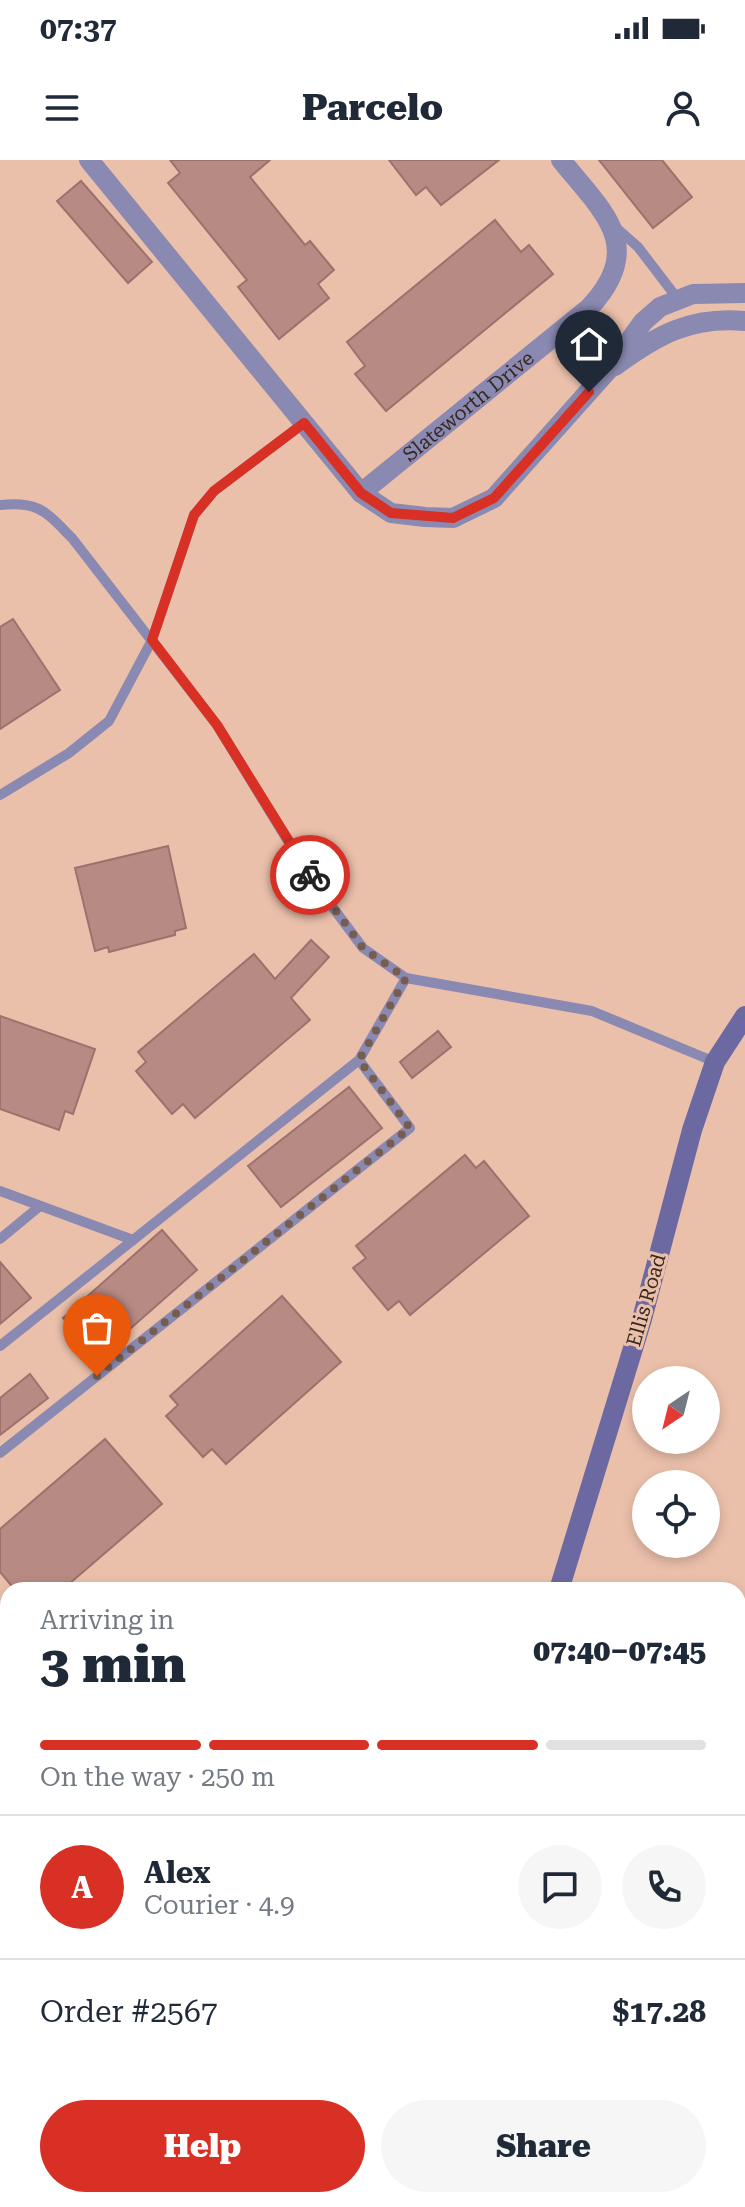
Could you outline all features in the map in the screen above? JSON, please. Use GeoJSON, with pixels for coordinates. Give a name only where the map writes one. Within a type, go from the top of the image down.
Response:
{"type":"FeatureCollection","features":[{"type":"Feature","properties":{"kind":"main road","name":"Ellis Road"},"geometry":{"type":"LineString","coordinates":[[561,1582],[642,1319],[692,1130],[715,1062],[745,1016]]}},
{"type":"Feature","properties":{"kind":"street"},"geometry":{"type":"LineString","coordinates":[[89,160],[361,493],[391,513],[453,518],[494,498],[608,370],[643,322],[677,298],[714,291],[745,293]]}},
{"type":"Feature","properties":{"kind":"street"},"geometry":{"type":"LineString","coordinates":[[561,160],[613,224]]}},
{"type":"Feature","properties":{"kind":"street","name":"Slateworth Drive"},"geometry":{"type":"LineString","coordinates":[[361,493],[601,295],[617,262],[618,244],[613,224]]}},
{"type":"Feature","properties":{"kind":"street"},"geometry":{"type":"LineString","coordinates":[[608,370],[644,345],[680,326],[712,320],[745,321]]}},
{"type":"Feature","properties":{"kind":"lane"},"geometry":{"type":"LineString","coordinates":[[613,224],[638,247],[677,298]]}},
{"type":"Feature","properties":{"kind":"lane"},"geometry":{"type":"LineString","coordinates":[[0,795],[69,753],[109,721],[152,640],[194,515],[214,491],[304,423]]}},
{"type":"Feature","properties":{"kind":"lane"},"geometry":{"type":"LineString","coordinates":[[0,505],[26,503],[49,515],[152,640],[217,725],[308,874],[363,948],[406,978],[592,1011],[715,1062]]}},
{"type":"Feature","properties":{"kind":"lane"},"geometry":{"type":"LineString","coordinates":[[0,1346],[359,1060],[406,978]]}},
{"type":"Feature","properties":{"kind":"lane"},"geometry":{"type":"LineString","coordinates":[[0,1453],[410,1128],[359,1060]]}},
{"type":"Feature","properties":{"kind":"lane"},"geometry":{"type":"LineString","coordinates":[[0,1191],[133,1240]]}},
{"type":"Feature","properties":{"kind":"lane"},"geometry":{"type":"LineString","coordinates":[[0,1239],[40,1206]]}},
{"type":"Feature","properties":{"kind":"building"},"geometry":{"type":"Polygon","coordinates":[[[170,160],[270,160],[250,177],[305,245],[310,241],[334,270],[318,284],[329,298],[279,339],[238,287],[247,280],[168,183],[180,173],[170,160]]]}},
{"type":"Feature","properties":{"kind":"building"},"geometry":{"type":"Polygon","coordinates":[[[389,160],[499,160],[441,205],[426,187],[416,195],[389,160]]]}},
{"type":"Feature","properties":{"kind":"building"},"geometry":{"type":"Polygon","coordinates":[[[599,160],[662,160],[692,197],[653,228],[599,160]]]}},
{"type":"Feature","properties":{"kind":"building"},"geometry":{"type":"Polygon","coordinates":[[[81,181],[152,262],[128,283],[57,201],[81,181]]]}},
{"type":"Feature","properties":{"kind":"building"},"geometry":{"type":"Polygon","coordinates":[[[495,220],[521,252],[529,245],[553,274],[386,411],[355,374],[365,366],[347,342],[495,220]]]}},
{"type":"Feature","properties":{"kind":"building"},"geometry":{"type":"Polygon","coordinates":[[[13,619],[60,690],[0,729],[0,627],[13,619]]]}},
{"type":"Feature","properties":{"kind":"building"},"geometry":{"type":"Polygon","coordinates":[[[168,846],[186,928],[175,931],[175,935],[109,952],[108,947],[95,951],[75,868],[168,846]]]}},
{"type":"Feature","properties":{"kind":"building"},"geometry":{"type":"Polygon","coordinates":[[[311,940],[329,957],[291,998],[310,1020],[195,1118],[183,1104],[172,1114],[136,1071],[146,1062],[138,1052],[254,954],[275,979],[311,940]]]}},
{"type":"Feature","properties":{"kind":"building"},"geometry":{"type":"Polygon","coordinates":[[[0,1016],[95,1049],[73,1114],[65,1111],[59,1130],[0,1109],[0,1016]]]}},
{"type":"Feature","properties":{"kind":"building"},"geometry":{"type":"Polygon","coordinates":[[[438,1031],[451,1047],[412,1078],[400,1062],[438,1031]]]}},
{"type":"Feature","properties":{"kind":"building"},"geometry":{"type":"Polygon","coordinates":[[[349,1087],[382,1128],[281,1207],[248,1166],[349,1087]]]}},
{"type":"Feature","properties":{"kind":"building"},"geometry":{"type":"Polygon","coordinates":[[[465,1155],[476,1168],[484,1161],[529,1216],[410,1315],[399,1301],[388,1310],[353,1268],[366,1258],[356,1246],[465,1155]]]}},
{"type":"Feature","properties":{"kind":"building"},"geometry":{"type":"Polygon","coordinates":[[[162,1230],[197,1270],[98,1357],[63,1318],[162,1230]]]}},
{"type":"Feature","properties":{"kind":"building"},"geometry":{"type":"Polygon","coordinates":[[[0,1262],[31,1298],[0,1324],[0,1262]]]}},
{"type":"Feature","properties":{"kind":"building"},"geometry":{"type":"Polygon","coordinates":[[[282,1296],[341,1362],[226,1464],[212,1449],[203,1457],[166,1416],[178,1405],[170,1396],[282,1296]]]}},
{"type":"Feature","properties":{"kind":"building"},"geometry":{"type":"Polygon","coordinates":[[[30,1374],[48,1398],[0,1435],[0,1398],[30,1374]]]}},
{"type":"Feature","properties":{"kind":"building"},"geometry":{"type":"Polygon","coordinates":[[[105,1439],[162,1504],[71,1582],[8,1582],[0,1572],[0,1529],[105,1439]]]}},
{"type":"Feature","properties":{"kind":"way so far"},"geometry":{"type":"LineString","coordinates":[[97,1376],[410,1128],[359,1060],[406,978],[363,948],[310,875]]}},
{"type":"Feature","properties":{"kind":"route"},"geometry":{"type":"LineString","coordinates":[[310,875],[217,725],[152,640],[194,515],[214,491],[304,423],[361,493],[391,513],[453,518],[494,498],[589,392]]}}]}
